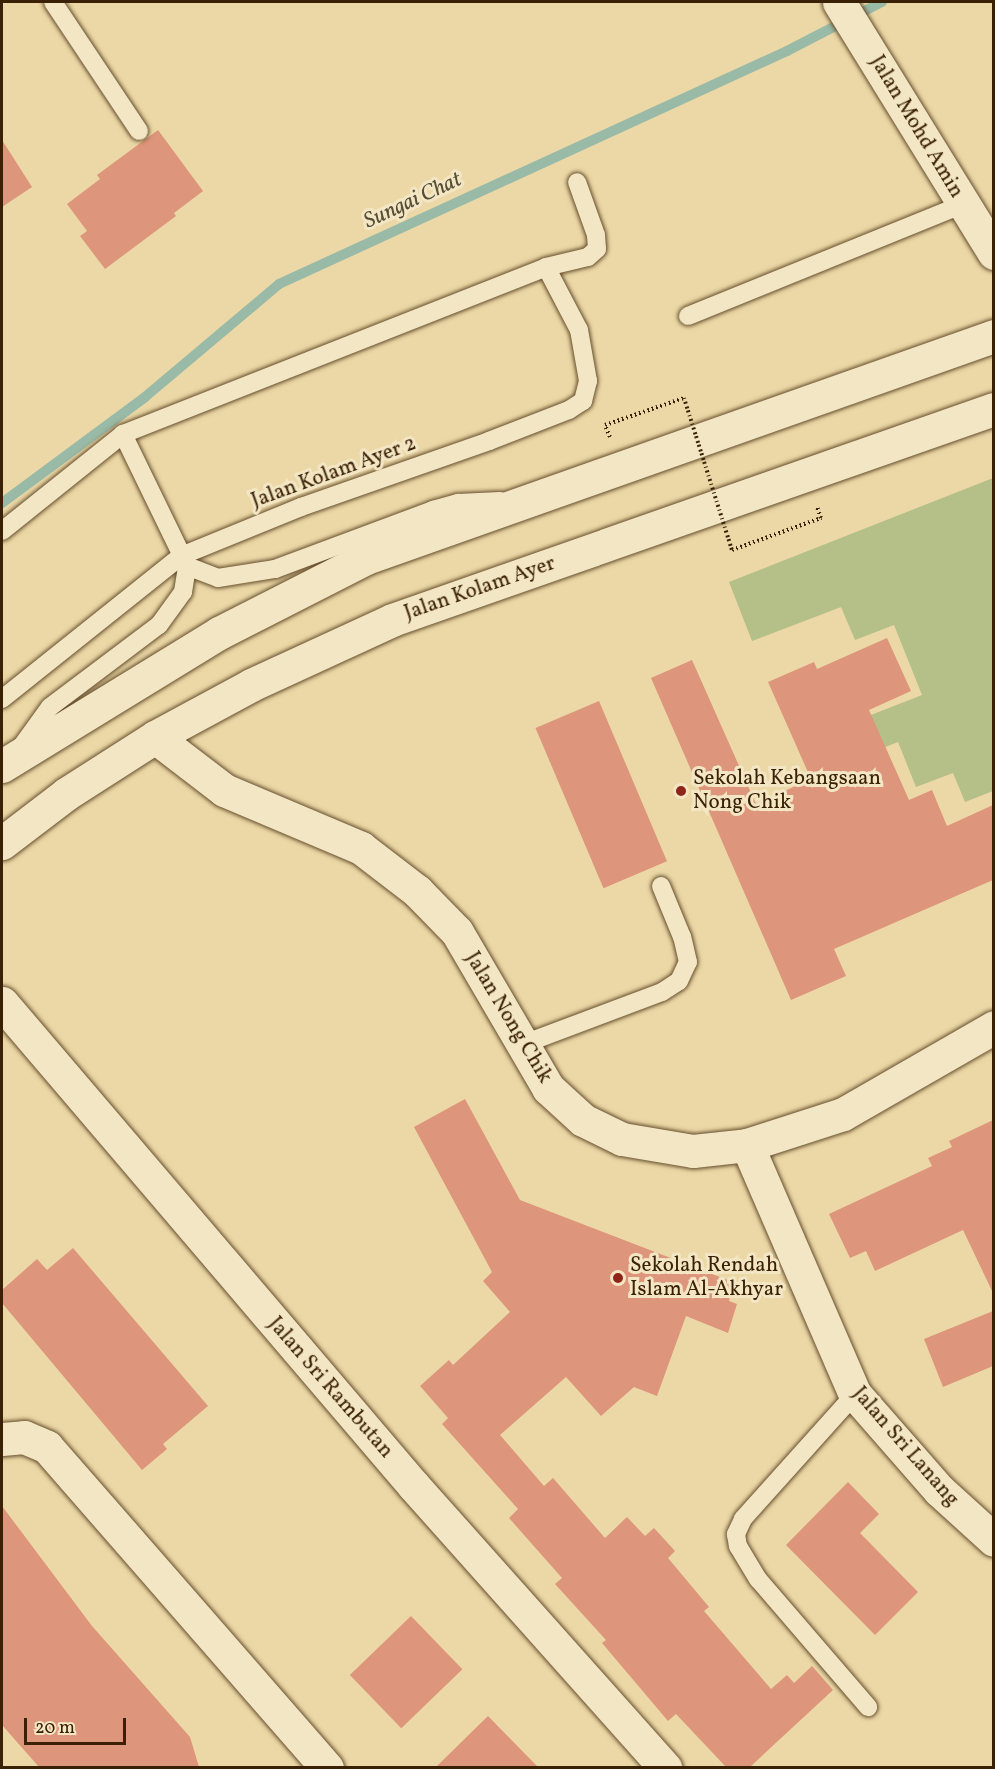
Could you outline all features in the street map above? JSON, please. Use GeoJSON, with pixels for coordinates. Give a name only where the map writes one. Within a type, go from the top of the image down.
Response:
{"type":"FeatureCollection","features":[{"type":"Feature","properties":{"kind":"street","name":"Jalan Mohd Amin"},"geometry":{"type":"LineString","coordinates":[[839,2],[993,253]]}},
{"type":"Feature","properties":{"kind":"street"},"geometry":{"type":"LineString","coordinates":[[8,761],[219,633],[366,558],[520,501],[993,336]]}},
{"type":"Feature","properties":{"kind":"street","name":"Jalan Kolam Ayer"},"geometry":{"type":"LineString","coordinates":[[2,843],[66,794],[155,737],[251,685],[392,620],[993,409]]}},
{"type":"Feature","properties":{"kind":"street","name":"Jalan Nong Chik"},"geometry":{"type":"LineString","coordinates":[[155,737],[224,790],[361,848],[417,891],[457,932],[521,1046],[548,1088],[583,1120],[622,1139],[693,1151],[747,1145],[843,1114],[993,1027]]}},
{"type":"Feature","properties":{"kind":"street","name":"Jalan Sri Rambutan"},"geometry":{"type":"LineString","coordinates":[[2,1003],[414,1486],[665,1767]]}},
{"type":"Feature","properties":{"kind":"street","name":"Jalan Sri Lanang"},"geometry":{"type":"LineString","coordinates":[[747,1145],[855,1394],[939,1490],[993,1540]]}},
{"type":"Feature","properties":{"kind":"street"},"geometry":{"type":"LineString","coordinates":[[2,1439],[24,1437],[47,1447],[327,1767]]}},
{"type":"Feature","properties":{"kind":"lane"},"geometry":{"type":"LineString","coordinates":[[53,2],[139,131]]}},
{"type":"Feature","properties":{"kind":"lane"},"geometry":{"type":"LineString","coordinates":[[2,531],[123,434],[546,267],[588,256],[597,249],[596,235],[577,182]]}},
{"type":"Feature","properties":{"kind":"lane"},"geometry":{"type":"LineString","coordinates":[[688,316],[962,205]]}},
{"type":"Feature","properties":{"kind":"lane","name":"Jalan Kolam Ayer 2"},"geometry":{"type":"LineString","coordinates":[[2,699],[184,561],[301,507],[529,426],[583,400],[588,381],[579,330],[546,267]]}},
{"type":"Feature","properties":{"kind":"lane"},"geometry":{"type":"LineString","coordinates":[[8,761],[50,707],[159,625],[183,592],[184,561],[123,434]]}},
{"type":"Feature","properties":{"kind":"lane"},"geometry":{"type":"LineString","coordinates":[[184,561],[218,578],[237,577],[275,569],[458,503],[520,501]]}},
{"type":"Feature","properties":{"kind":"lane"},"geometry":{"type":"LineString","coordinates":[[521,1046],[662,992],[679,981],[688,962],[682,937],[661,886]]}},
{"type":"Feature","properties":{"kind":"lane"},"geometry":{"type":"LineString","coordinates":[[855,1394],[743,1519],[736,1534],[738,1546],[758,1579],[868,1707]]}},
{"type":"Feature","properties":{"kind":"path"},"geometry":{"type":"LineString","coordinates":[[605,425],[684,398],[732,550],[821,518]]}},
{"type":"Feature","properties":{"kind":"green space"},"geometry":{"type":"Polygon","coordinates":[[[993,478],[993,791],[965,802],[953,773],[916,787],[898,742],[865,755],[853,722],[922,695],[894,625],[855,640],[841,607],[752,641],[729,582],[993,478]]]}},
{"type":"Feature","properties":{"kind":"building"},"geometry":{"type":"Polygon","coordinates":[[[158,130],[203,191],[174,213],[176,216],[105,269],[80,236],[87,231],[67,204],[100,179],[97,175],[158,130]]]}},
{"type":"Feature","properties":{"kind":"building"},"geometry":{"type":"Polygon","coordinates":[[[2,140],[32,187],[2,207],[2,140]]]}},
{"type":"Feature","properties":{"kind":"building"},"geometry":{"type":"Polygon","coordinates":[[[887,638],[911,691],[869,710],[909,800],[932,790],[947,826],[993,805],[993,880],[834,949],[846,976],[791,1000],[651,678],[692,660],[756,804],[811,779],[768,682],[814,662],[817,669],[887,638]]]}},
{"type":"Feature","properties":{"kind":"building"},"geometry":{"type":"Polygon","coordinates":[[[599,701],[667,861],[603,888],[535,728],[599,701]]]}},
{"type":"Feature","properties":{"kind":"building"},"geometry":{"type":"Polygon","coordinates":[[[465,1099],[520,1200],[733,1282],[729,1301],[737,1304],[728,1333],[686,1316],[657,1396],[634,1387],[601,1416],[566,1377],[500,1435],[544,1486],[553,1478],[605,1538],[627,1517],[645,1536],[654,1528],[675,1551],[668,1558],[709,1607],[704,1611],[771,1689],[787,1675],[794,1683],[812,1666],[833,1690],[750,1767],[726,1767],[676,1714],[668,1721],[602,1643],[606,1640],[555,1584],[562,1578],[509,1518],[518,1509],[442,1424],[448,1418],[420,1386],[449,1360],[453,1365],[510,1312],[483,1281],[492,1272],[414,1127],[465,1099]]]}},
{"type":"Feature","properties":{"kind":"building"},"geometry":{"type":"Polygon","coordinates":[[[993,1120],[993,1293],[963,1230],[875,1271],[866,1251],[850,1258],[829,1214],[932,1166],[928,1158],[952,1147],[949,1141],[993,1120]]]}},
{"type":"Feature","properties":{"kind":"building"},"geometry":{"type":"Polygon","coordinates":[[[73,1248],[208,1406],[163,1444],[167,1449],[142,1470],[2,1303],[2,1290],[37,1259],[47,1270],[73,1248]]]}},
{"type":"Feature","properties":{"kind":"building"},"geometry":{"type":"Polygon","coordinates":[[[993,1311],[993,1366],[943,1387],[924,1339],[993,1311]]]}},
{"type":"Feature","properties":{"kind":"building"},"geometry":{"type":"Polygon","coordinates":[[[848,1482],[879,1514],[860,1533],[918,1592],[875,1635],[786,1545],[848,1482]]]}},
{"type":"Feature","properties":{"kind":"building"},"geometry":{"type":"Polygon","coordinates":[[[2,1506],[92,1626],[190,1737],[199,1767],[39,1767],[2,1725],[2,1506]]]}},
{"type":"Feature","properties":{"kind":"building"},"geometry":{"type":"Polygon","coordinates":[[[411,1616],[462,1669],[401,1728],[350,1675],[411,1616]]]}},
{"type":"Feature","properties":{"kind":"building"},"geometry":{"type":"Polygon","coordinates":[[[488,1716],[538,1767],[436,1767],[488,1716]]]}},
{"type":"Feature","properties":{"kind":"waterway","name":"Sungai Chat"},"geometry":{"type":"LineString","coordinates":[[2,503],[145,397],[279,284],[787,51],[882,2]]}},
{"type":"Feature","properties":{"kind":"place","name":"Sekolah Kebangsaan Nong Chik"},"geometry":{"type":"Point","coordinates":[681,791]}},
{"type":"Feature","properties":{"kind":"place","name":"Sekolah Rendah Islam Al-Akhyar"},"geometry":{"type":"Point","coordinates":[618,1278]}}]}
